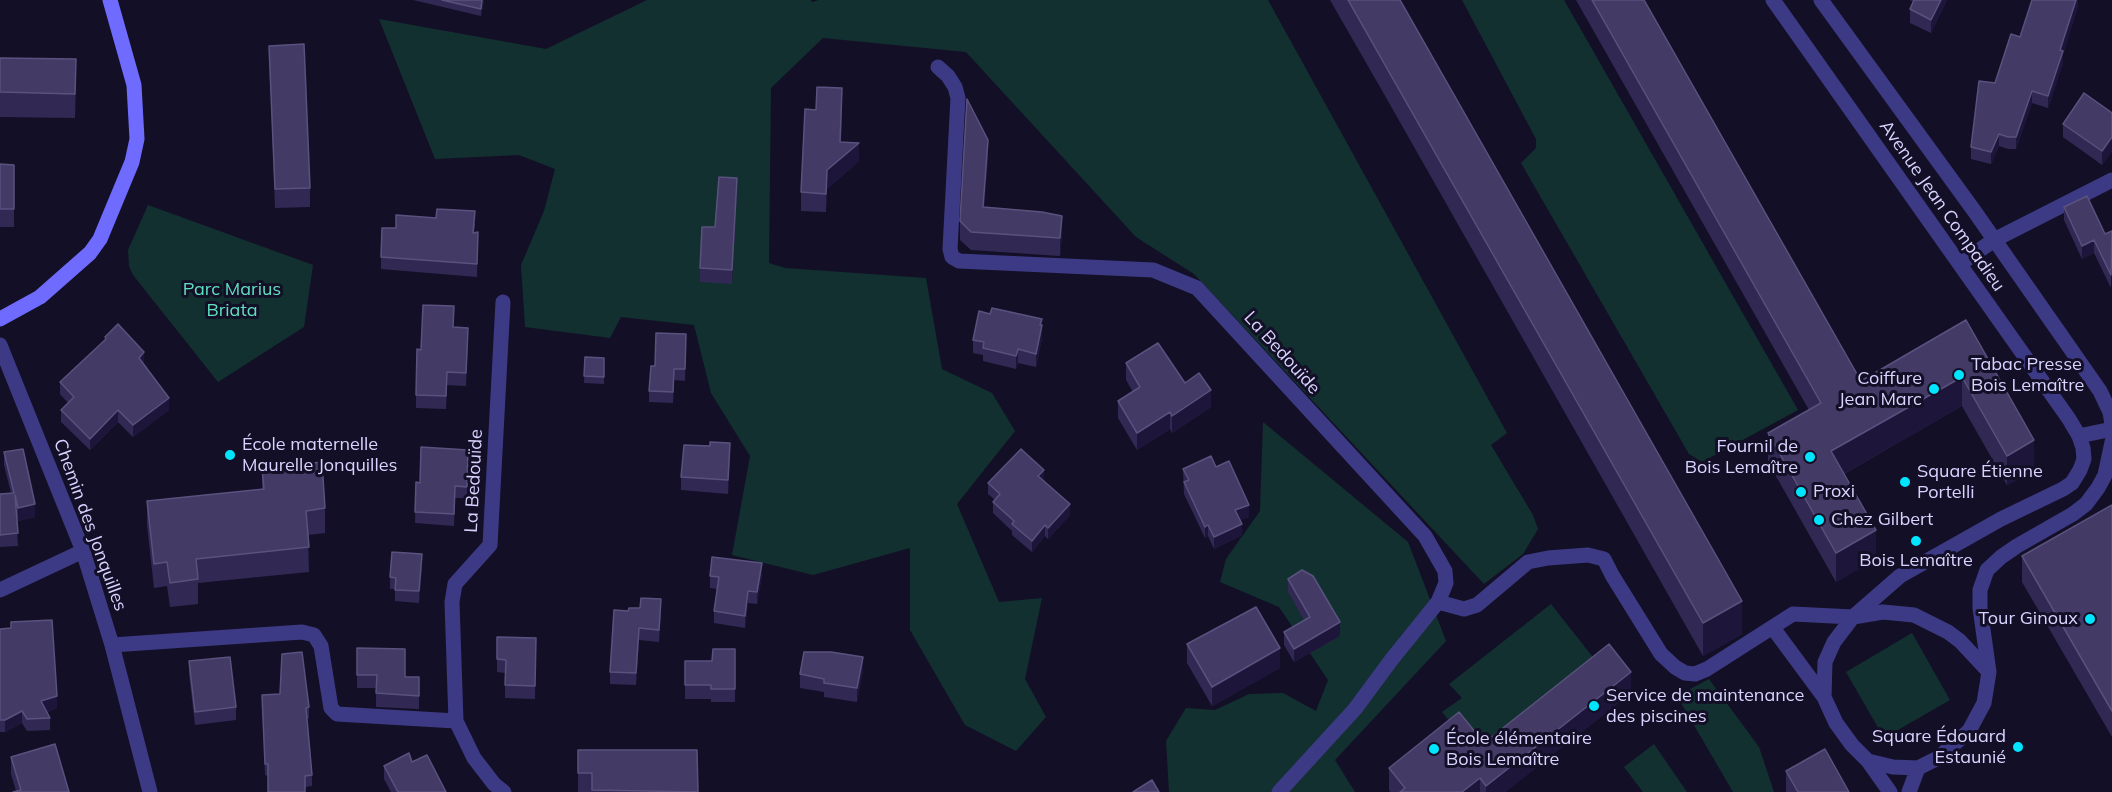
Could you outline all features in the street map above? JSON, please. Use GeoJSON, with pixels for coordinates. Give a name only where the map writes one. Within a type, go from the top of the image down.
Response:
{"type":"FeatureCollection","features":[{"type":"Feature","properties":{"kind":"street"},"geometry":{"type":"LineString","coordinates":[[0,319],[40,297],[90,253],[100,239],[132,162],[136,139],[134,85],[110,0]]}},
{"type":"Feature","properties":{"kind":"street","name":"Avenue Jean Compadieu"},"geometry":{"type":"LineString","coordinates":[[1773,0],[2079,436],[2084,459],[2072,483],[2001,519],[1900,576],[1853,617],[1834,642],[1825,662],[1824,697]]}},
{"type":"Feature","properties":{"kind":"street","name":"Avenue Jean Compadieu"},"geometry":{"type":"LineString","coordinates":[[1821,0],[2100,391],[2110,412],[2112,424]]}},
{"type":"Feature","properties":{"kind":"street","name":"La Bedouïde"},"geometry":{"type":"LineString","coordinates":[[938,67],[948,76],[955,87],[958,98],[950,249],[952,257],[959,261],[1153,270],[1197,288],[1425,537],[1445,572],[1446,583],[1438,602],[1355,709],[1279,792]]}},
{"type":"Feature","properties":{"kind":"street"},"geometry":{"type":"LineString","coordinates":[[1960,264],[1994,240],[2112,180]]}},
{"type":"Feature","properties":{"kind":"street","name":"La Bedouïde"},"geometry":{"type":"LineString","coordinates":[[503,302],[490,545],[455,584],[452,602],[456,721],[474,758],[494,784],[504,792]]}},
{"type":"Feature","properties":{"kind":"street","name":"Chemin des Jonquilles"},"geometry":{"type":"LineString","coordinates":[[0,345],[83,551],[112,645],[150,792]]}},
{"type":"Feature","properties":{"kind":"street"},"geometry":{"type":"LineString","coordinates":[[2079,436],[2112,429]]}},
{"type":"Feature","properties":{"kind":"street"},"geometry":{"type":"LineString","coordinates":[[1869,761],[1893,767],[1918,768],[1938,758],[1969,731],[1984,703],[1989,672],[1980,608],[1980,590],[1987,570],[2017,546],[2086,504],[2105,475],[2112,442]]}},
{"type":"Feature","properties":{"kind":"street"},"geometry":{"type":"LineString","coordinates":[[0,590],[83,551]]}},
{"type":"Feature","properties":{"kind":"street"},"geometry":{"type":"LineString","coordinates":[[1438,602],[1464,609],[1477,605],[1528,562],[1588,555],[1604,559],[1662,654],[1685,673],[1695,674],[1707,669],[1793,614],[1853,617],[1883,612],[1914,615],[1948,632],[1960,641],[1989,672]]}},
{"type":"Feature","properties":{"kind":"street","name":"Avenue Jean Compadieu"},"geometry":{"type":"LineString","coordinates":[[1773,628],[1824,697],[1836,723],[1852,745],[1869,761],[1890,792]]}},
{"type":"Feature","properties":{"kind":"street"},"geometry":{"type":"LineString","coordinates":[[112,645],[303,632],[314,635],[321,646],[331,708],[337,714],[355,717],[456,721]]}},
{"type":"Feature","properties":{"kind":"street"},"geometry":{"type":"LineString","coordinates":[[1909,792],[1918,768]]}},
{"type":"Feature","properties":{"kind":"green space"},"geometry":{"type":"Polygon","coordinates":[[[647,0],[811,0],[812,2],[819,0],[1268,0],[1507,433],[1491,445],[1533,515],[1538,529],[1523,554],[1484,584],[1194,274],[1136,237],[966,52],[823,38],[771,88],[769,263],[785,268],[926,278],[942,369],[992,393],[1015,431],[957,504],[999,602],[1042,598],[1025,679],[1046,717],[1016,751],[965,725],[910,630],[910,548],[813,575],[732,555],[750,456],[711,393],[694,325],[621,317],[610,338],[525,327],[521,265],[544,211],[555,169],[519,155],[435,159],[379,19],[546,49],[647,0]]]}},
{"type":"Feature","properties":{"kind":"green space"},"geometry":{"type":"Polygon","coordinates":[[[1462,0],[1564,0],[1798,410],[1702,462],[1689,454],[1521,163],[1536,148],[1536,139],[1462,0]]]}},
{"type":"Feature","properties":{"kind":"green space","name":"Parc Marius Briata"},"geometry":{"type":"Polygon","coordinates":[[[148,205],[313,265],[304,327],[218,382],[133,275],[129,266],[128,250],[148,205]]]}},
{"type":"Feature","properties":{"kind":"green space"},"geometry":{"type":"Polygon","coordinates":[[[1263,422],[1408,542],[1446,641],[1335,760],[1355,792],[1169,792],[1166,741],[1186,708],[1215,710],[1249,694],[1283,693],[1316,711],[1328,680],[1279,607],[1220,582],[1226,559],[1260,511],[1263,422]]]}},
{"type":"Feature","properties":{"kind":"green space"},"geometry":{"type":"Polygon","coordinates":[[[1551,604],[1603,670],[1483,764],[1442,712],[1462,698],[1449,684],[1551,604]]]}},
{"type":"Feature","properties":{"kind":"green space"},"geometry":{"type":"Polygon","coordinates":[[[1912,633],[1950,700],[1884,738],[1846,672],[1912,633]]]}},
{"type":"Feature","properties":{"kind":"green space"},"geometry":{"type":"Polygon","coordinates":[[[1709,679],[1759,747],[1774,792],[1733,792],[1677,696],[1709,679]]]}},
{"type":"Feature","properties":{"kind":"green space"},"geometry":{"type":"Polygon","coordinates":[[[1654,744],[1687,792],[1643,792],[1624,767],[1654,744]]]}},
{"type":"Feature","properties":{"kind":"building"},"geometry":{"type":"Polygon","coordinates":[[[442,0],[482,0],[481,9],[442,0]]]}},
{"type":"Feature","properties":{"kind":"building"},"geometry":{"type":"Polygon","coordinates":[[[1348,0],[1400,0],[1742,601],[1703,623],[1348,0]]]}},
{"type":"Feature","properties":{"kind":"building"},"geometry":{"type":"Polygon","coordinates":[[[1592,0],[1644,0],[1861,381],[1966,320],[2034,440],[2007,456],[1962,377],[1831,451],[1876,530],[1836,553],[1768,433],[1821,403],[1592,0]]]}},
{"type":"Feature","properties":{"kind":"building"},"geometry":{"type":"Polygon","coordinates":[[[1914,0],[1941,0],[1931,20],[1910,9],[1914,0]]]}},
{"type":"Feature","properties":{"kind":"building"},"geometry":{"type":"Polygon","coordinates":[[[2032,0],[2076,0],[2048,96],[2032,91],[2016,137],[1999,134],[1991,152],[1971,147],[1979,81],[1995,83],[2011,34],[2020,37],[2032,0]]]}},
{"type":"Feature","properties":{"kind":"building"},"geometry":{"type":"Polygon","coordinates":[[[304,44],[310,188],[275,189],[269,46],[304,44]]]}},
{"type":"Feature","properties":{"kind":"building"},"geometry":{"type":"Polygon","coordinates":[[[0,58],[76,59],[75,94],[0,92],[0,58]]]}},
{"type":"Feature","properties":{"kind":"building"},"geometry":{"type":"Polygon","coordinates":[[[817,87],[842,88],[840,142],[859,143],[827,170],[826,194],[801,192],[805,109],[816,110],[817,87]]]}},
{"type":"Feature","properties":{"kind":"building"},"geometry":{"type":"Polygon","coordinates":[[[2084,93],[2112,113],[2112,137],[2102,151],[2063,124],[2084,93]]]}},
{"type":"Feature","properties":{"kind":"building"},"geometry":{"type":"Polygon","coordinates":[[[967,99],[988,140],[983,207],[1062,216],[1060,238],[971,232],[960,221],[967,99]]]}},
{"type":"Feature","properties":{"kind":"building"},"geometry":{"type":"Polygon","coordinates":[[[0,164],[14,165],[14,209],[0,209],[0,164]]]}},
{"type":"Feature","properties":{"kind":"building"},"geometry":{"type":"Polygon","coordinates":[[[719,177],[737,178],[732,270],[700,268],[702,227],[715,227],[719,177]]]}},
{"type":"Feature","properties":{"kind":"building"},"geometry":{"type":"Polygon","coordinates":[[[2087,196],[2105,234],[2112,231],[2111,275],[2094,240],[2082,246],[2064,207],[2087,196]]]}},
{"type":"Feature","properties":{"kind":"building"},"geometry":{"type":"Polygon","coordinates":[[[437,209],[475,211],[473,233],[478,232],[477,264],[381,257],[382,228],[396,228],[396,215],[436,218],[437,209]]]}},
{"type":"Feature","properties":{"kind":"building"},"geometry":{"type":"Polygon","coordinates":[[[423,305],[454,306],[453,327],[468,328],[466,373],[447,372],[446,396],[416,395],[417,349],[421,350],[423,305]]]}},
{"type":"Feature","properties":{"kind":"building"},"geometry":{"type":"Polygon","coordinates":[[[992,308],[1042,319],[1036,354],[1018,349],[1016,356],[983,348],[984,342],[973,340],[979,311],[990,314],[992,308]]]}},
{"type":"Feature","properties":{"kind":"building"},"geometry":{"type":"Polygon","coordinates":[[[118,324],[144,352],[139,358],[169,398],[133,425],[118,410],[90,439],[61,410],[74,397],[60,382],[106,339],[105,337],[118,324]]]}},
{"type":"Feature","properties":{"kind":"building"},"geometry":{"type":"Polygon","coordinates":[[[656,333],[686,334],[685,369],[674,369],[673,392],[649,391],[651,366],[655,366],[656,333]]]}},
{"type":"Feature","properties":{"kind":"building"},"geometry":{"type":"Polygon","coordinates":[[[1158,343],[1185,383],[1199,373],[1211,390],[1172,416],[1170,412],[1137,433],[1118,401],[1140,387],[1126,363],[1158,343]]]}},
{"type":"Feature","properties":{"kind":"building"},"geometry":{"type":"Polygon","coordinates":[[[585,357],[604,358],[604,377],[584,376],[585,357]]]}},
{"type":"Feature","properties":{"kind":"building"},"geometry":{"type":"Polygon","coordinates":[[[710,442],[730,443],[728,480],[681,477],[684,445],[710,446],[710,442]]]}},
{"type":"Feature","properties":{"kind":"building"},"geometry":{"type":"Polygon","coordinates":[[[421,447],[468,450],[467,487],[455,486],[454,514],[415,512],[416,482],[420,483],[421,447]]]}},
{"type":"Feature","properties":{"kind":"building"},"geometry":{"type":"Polygon","coordinates":[[[23,449],[35,504],[18,508],[15,495],[18,533],[0,535],[0,494],[14,493],[4,452],[23,449]]]}},
{"type":"Feature","properties":{"kind":"building"},"geometry":{"type":"Polygon","coordinates":[[[1021,449],[1044,470],[1038,476],[1070,504],[1048,528],[1045,525],[1032,541],[1012,524],[1014,521],[993,502],[1000,494],[988,483],[1021,449]]]}},
{"type":"Feature","properties":{"kind":"building"},"geometry":{"type":"Polygon","coordinates":[[[1211,456],[1216,467],[1229,461],[1249,505],[1235,510],[1242,524],[1214,537],[1208,525],[1205,527],[1184,482],[1189,480],[1183,469],[1211,456]]]}},
{"type":"Feature","properties":{"kind":"building"},"geometry":{"type":"Polygon","coordinates":[[[322,462],[325,508],[306,511],[309,547],[196,559],[198,579],[170,583],[167,562],[154,564],[147,501],[264,489],[262,469],[322,462]]]}},
{"type":"Feature","properties":{"kind":"building"},"geometry":{"type":"Polygon","coordinates":[[[2112,505],[2112,711],[2022,556],[2112,505]]]}},
{"type":"Feature","properties":{"kind":"building"},"geometry":{"type":"Polygon","coordinates":[[[392,552],[422,554],[419,591],[395,590],[396,578],[390,577],[392,552]]]}},
{"type":"Feature","properties":{"kind":"building"},"geometry":{"type":"Polygon","coordinates":[[[712,557],[762,563],[757,592],[748,591],[745,616],[714,611],[719,577],[710,576],[712,557]]]}},
{"type":"Feature","properties":{"kind":"building"},"geometry":{"type":"Polygon","coordinates":[[[1302,570],[1313,576],[1340,622],[1294,649],[1284,632],[1310,617],[1288,579],[1302,570]]]}},
{"type":"Feature","properties":{"kind":"building"},"geometry":{"type":"Polygon","coordinates":[[[641,598],[661,599],[659,630],[639,628],[636,673],[610,672],[614,610],[628,611],[629,608],[640,608],[641,598]]]}},
{"type":"Feature","properties":{"kind":"building"},"geometry":{"type":"Polygon","coordinates":[[[1256,607],[1280,648],[1212,687],[1187,644],[1256,607]]]}},
{"type":"Feature","properties":{"kind":"building"},"geometry":{"type":"Polygon","coordinates":[[[52,620],[57,696],[41,701],[50,718],[27,719],[22,711],[5,720],[0,720],[0,629],[11,628],[11,622],[52,620]]]}},
{"type":"Feature","properties":{"kind":"building"},"geometry":{"type":"Polygon","coordinates":[[[497,637],[536,638],[535,686],[505,685],[506,660],[497,659],[497,637]]]}},
{"type":"Feature","properties":{"kind":"building"},"geometry":{"type":"Polygon","coordinates":[[[1609,644],[1631,672],[1486,786],[1480,778],[1462,792],[1400,792],[1405,788],[1389,768],[1459,712],[1484,743],[1609,644]]]}},
{"type":"Feature","properties":{"kind":"building"},"geometry":{"type":"Polygon","coordinates":[[[357,648],[405,649],[405,677],[419,677],[419,696],[376,693],[377,675],[357,675],[357,648]]]}},
{"type":"Feature","properties":{"kind":"building"},"geometry":{"type":"Polygon","coordinates":[[[713,649],[735,649],[735,689],[711,689],[711,685],[685,685],[685,661],[712,661],[713,649]]]}},
{"type":"Feature","properties":{"kind":"building"},"geometry":{"type":"Polygon","coordinates":[[[302,652],[309,707],[306,708],[312,775],[305,776],[305,792],[268,792],[262,695],[280,694],[282,654],[302,652]]]}},
{"type":"Feature","properties":{"kind":"building"},"geometry":{"type":"Polygon","coordinates":[[[804,652],[831,652],[863,657],[857,688],[824,683],[824,679],[800,674],[804,652]]]}},
{"type":"Feature","properties":{"kind":"building"},"geometry":{"type":"Polygon","coordinates":[[[230,657],[236,707],[195,712],[189,661],[230,657]]]}},
{"type":"Feature","properties":{"kind":"building"},"geometry":{"type":"Polygon","coordinates":[[[55,744],[69,792],[13,792],[21,790],[11,757],[55,744]]]}},
{"type":"Feature","properties":{"kind":"building"},"geometry":{"type":"Polygon","coordinates":[[[1825,749],[1849,792],[1798,792],[1786,771],[1825,749]]]}},
{"type":"Feature","properties":{"kind":"building"},"geometry":{"type":"Polygon","coordinates":[[[578,750],[697,750],[698,792],[592,790],[592,773],[578,773],[578,750]]]}},
{"type":"Feature","properties":{"kind":"building"},"geometry":{"type":"Polygon","coordinates":[[[409,753],[412,762],[427,755],[446,792],[398,792],[384,766],[409,753]]]}},
{"type":"Feature","properties":{"kind":"building"},"geometry":{"type":"Polygon","coordinates":[[[1152,780],[1159,792],[1133,792],[1152,780]]]}},
{"type":"Feature","properties":{"kind":"place","name":"Tabac Presse Bois Lemaître"},"geometry":{"type":"Point","coordinates":[1959,375]}},
{"type":"Feature","properties":{"kind":"place","name":"Coiffure Jean Marc"},"geometry":{"type":"Point","coordinates":[1934,389]}},
{"type":"Feature","properties":{"kind":"place","name":"École maternelle Maurelle Jonquilles"},"geometry":{"type":"Point","coordinates":[230,455]}},
{"type":"Feature","properties":{"kind":"place","name":"Fournil de Bois Lemaître"},"geometry":{"type":"Point","coordinates":[1810,457]}},
{"type":"Feature","properties":{"kind":"place","name":"Square Étienne Portelli"},"geometry":{"type":"Point","coordinates":[1905,482]}},
{"type":"Feature","properties":{"kind":"place","name":"Proxi"},"geometry":{"type":"Point","coordinates":[1801,492]}},
{"type":"Feature","properties":{"kind":"place","name":"Chez Gilbert"},"geometry":{"type":"Point","coordinates":[1819,520]}},
{"type":"Feature","properties":{"kind":"place","name":"Bois Lemaître"},"geometry":{"type":"Point","coordinates":[1916,541]}},
{"type":"Feature","properties":{"kind":"place","name":"Tour Ginoux"},"geometry":{"type":"Point","coordinates":[2090,619]}},
{"type":"Feature","properties":{"kind":"place","name":"Service de maintenance des piscines"},"geometry":{"type":"Point","coordinates":[1594,706]}},
{"type":"Feature","properties":{"kind":"place","name":"Square Édouard Estaunié"},"geometry":{"type":"Point","coordinates":[2018,747]}},
{"type":"Feature","properties":{"kind":"place","name":"École élémentaire Bois Lemaître"},"geometry":{"type":"Point","coordinates":[1434,749]}}]}
